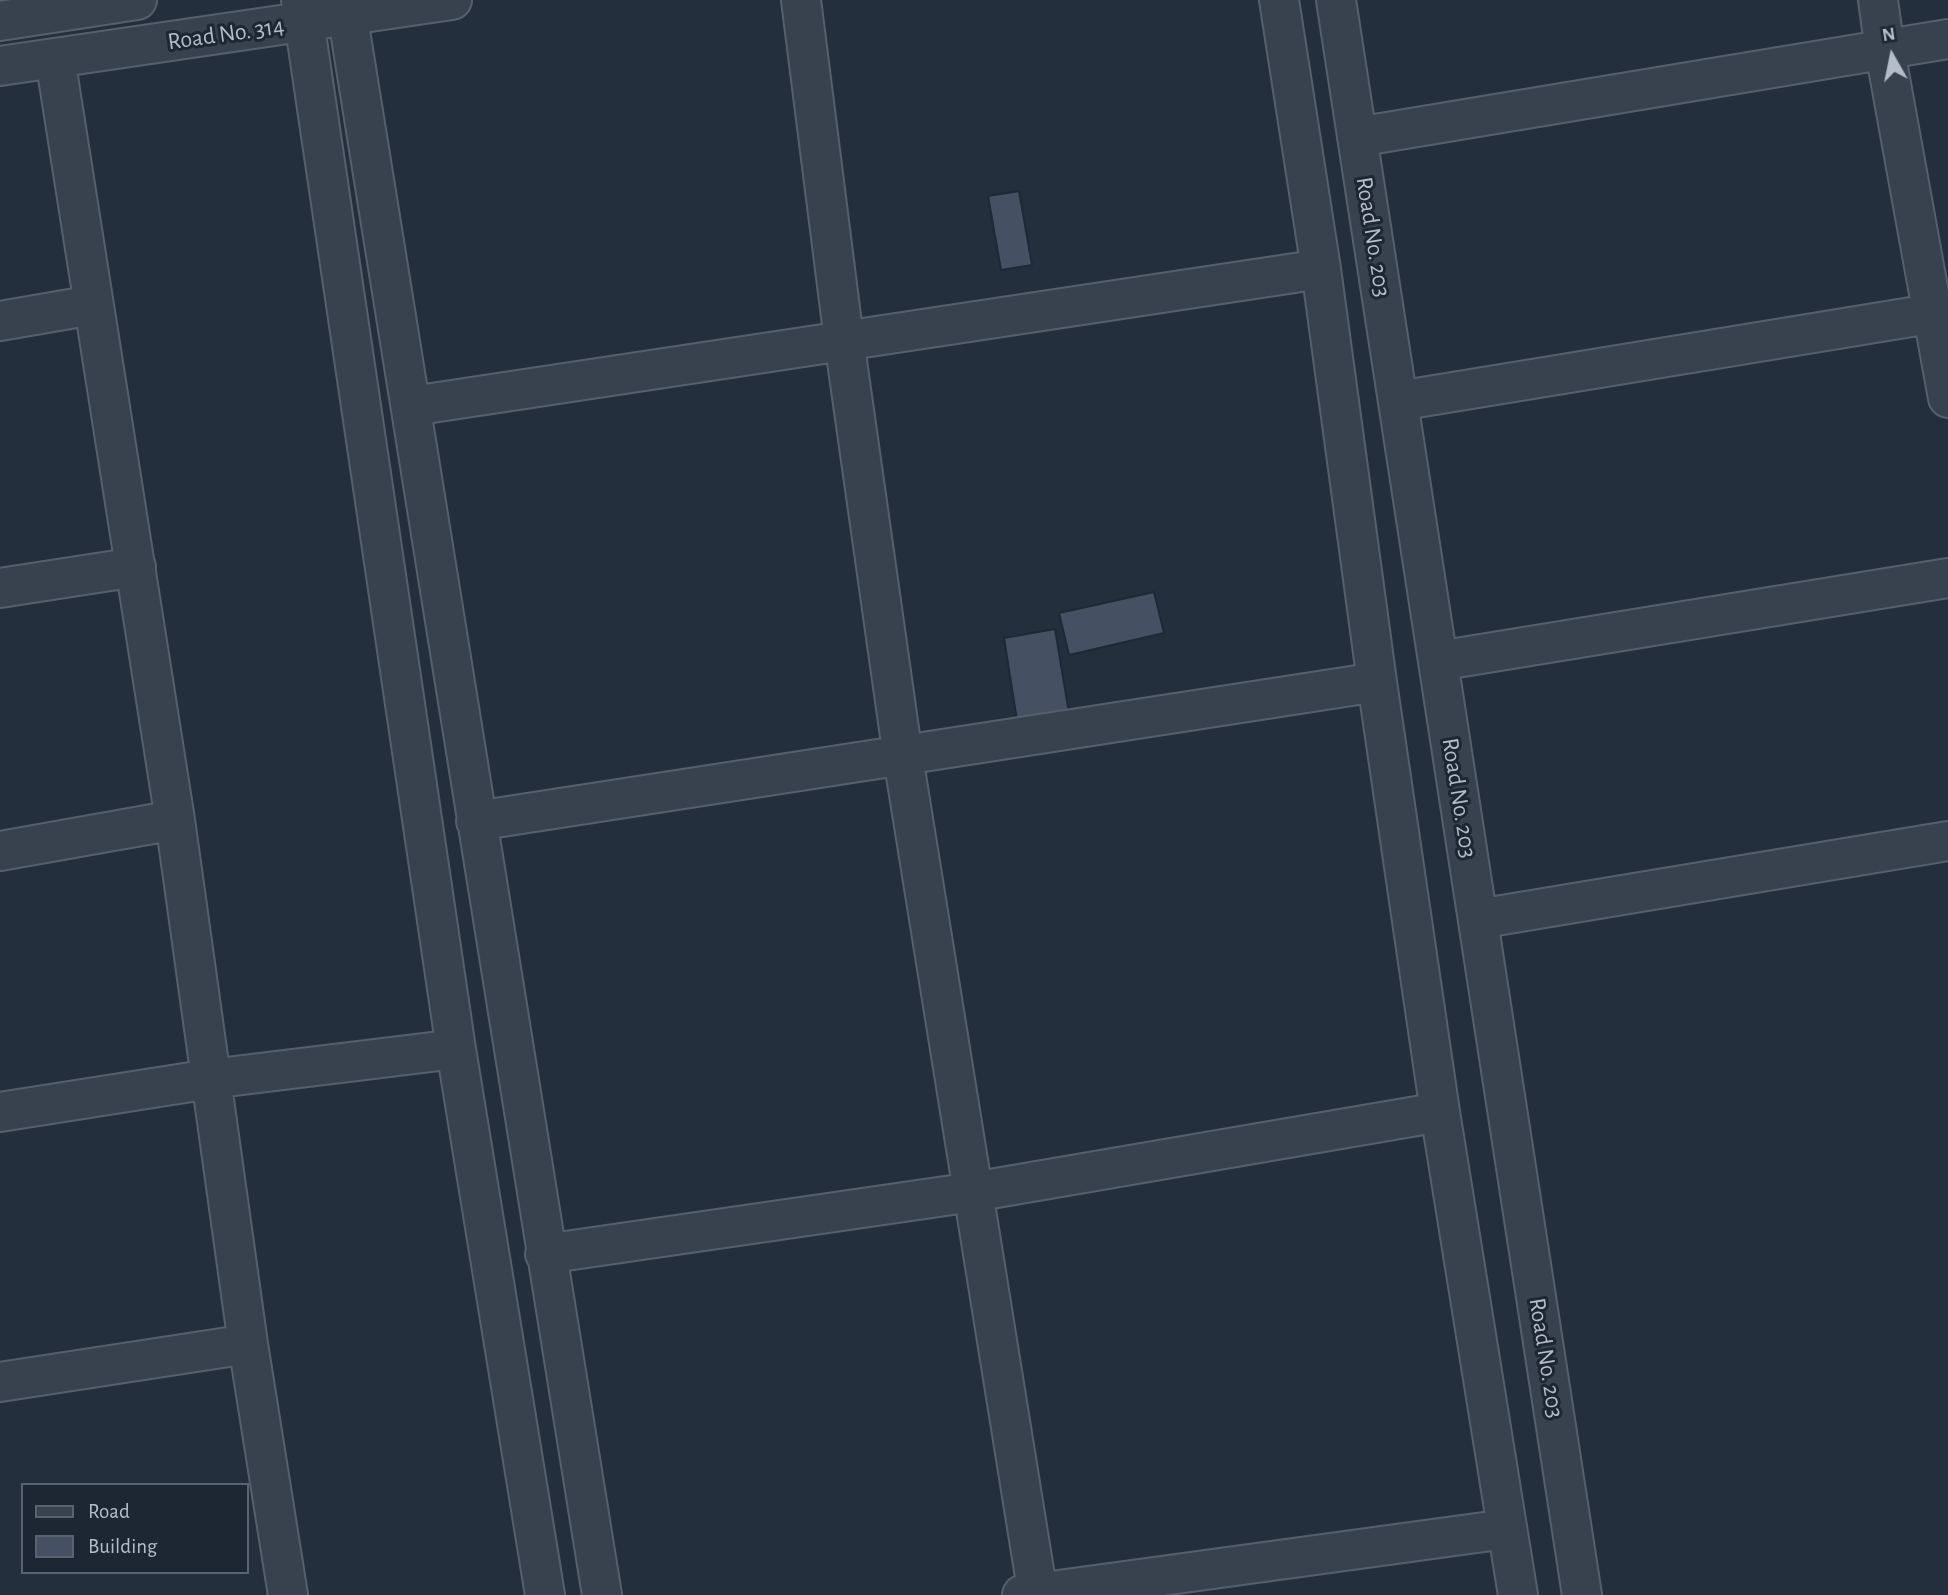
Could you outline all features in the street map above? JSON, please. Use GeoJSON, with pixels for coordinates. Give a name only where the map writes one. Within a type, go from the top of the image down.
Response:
{"type":"FeatureCollection","features":[{"type":"Feature","properties":{"kind":"street"},"geometry":{"type":"LineString","coordinates":[[15,13],[137,0]]}},
{"type":"Feature","properties":{"kind":"street","name":"Road No. 314"},"geometry":{"type":"LineString","coordinates":[[0,66],[303,11],[452,0]]}},
{"type":"Feature","properties":{"kind":"street"},"geometry":{"type":"LineString","coordinates":[[801,0],[844,340],[903,757],[973,1192],[1033,1594],[1506,1529]]}},
{"type":"Feature","properties":{"kind":"street"},"geometry":{"type":"LineString","coordinates":[[1279,0],[1321,269],[1377,682],[1440,1112],[1518,1595]]}},
{"type":"Feature","properties":{"kind":"street","name":"Road No. 203"},"geometry":{"type":"LineString","coordinates":[[1336,0],[1582,1595]]}},
{"type":"Feature","properties":{"kind":"street"},"geometry":{"type":"LineString","coordinates":[[1878,0],[1885,51],[1941,312],[1948,398]]}},
{"type":"Feature","properties":{"kind":"street"},"geometry":{"type":"LineString","coordinates":[[346,8],[602,1595]]}},
{"type":"Feature","properties":{"kind":"street"},"geometry":{"type":"LineString","coordinates":[[303,11],[456,1049],[545,1595]]}},
{"type":"Feature","properties":{"kind":"street"},"geometry":{"type":"LineString","coordinates":[[1357,137],[1948,39]]}},
{"type":"Feature","properties":{"kind":"street"},"geometry":{"type":"LineString","coordinates":[[55,58],[175,821],[247,1343],[288,1595]]}},
{"type":"Feature","properties":{"kind":"street"},"geometry":{"type":"LineString","coordinates":[[411,406],[1321,269]]}},
{"type":"Feature","properties":{"kind":"street"},"geometry":{"type":"LineString","coordinates":[[0,321],[93,305]]}},
{"type":"Feature","properties":{"kind":"street"},"geometry":{"type":"LineString","coordinates":[[1398,401],[1941,312]]}},
{"type":"Feature","properties":{"kind":"street"},"geometry":{"type":"LineString","coordinates":[[0,588],[136,567]]}},
{"type":"Feature","properties":{"kind":"street"},"geometry":{"type":"LineString","coordinates":[[1438,661],[1948,578]]}},
{"type":"Feature","properties":{"kind":"street"},"geometry":{"type":"LineString","coordinates":[[476,821],[1377,682]]}},
{"type":"Feature","properties":{"kind":"street"},"geometry":{"type":"LineString","coordinates":[[0,851],[175,821]]}},
{"type":"Feature","properties":{"kind":"street"},"geometry":{"type":"LineString","coordinates":[[1478,919],[1948,841]]}},
{"type":"Feature","properties":{"kind":"street"},"geometry":{"type":"LineString","coordinates":[[0,1112],[210,1079],[456,1049]]}},
{"type":"Feature","properties":{"kind":"street"},"geometry":{"type":"LineString","coordinates":[[545,1254],[973,1192],[1440,1112]]}},
{"type":"Feature","properties":{"kind":"street"},"geometry":{"type":"LineString","coordinates":[[0,1382],[247,1343]]}},
{"type":"Feature","properties":{"kind":"building"},"geometry":{"type":"Polygon","coordinates":[[[1019,191],[1032,265],[1001,270],[988,196],[1019,191]]]}},
{"type":"Feature","properties":{"kind":"building"},"geometry":{"type":"Polygon","coordinates":[[[1154,592],[1164,633],[1069,655],[1059,613],[1154,592]]]}},
{"type":"Feature","properties":{"kind":"building"},"geometry":{"type":"Polygon","coordinates":[[[1055,629],[1071,725],[1019,733],[1004,638],[1055,629]]]}}]}
